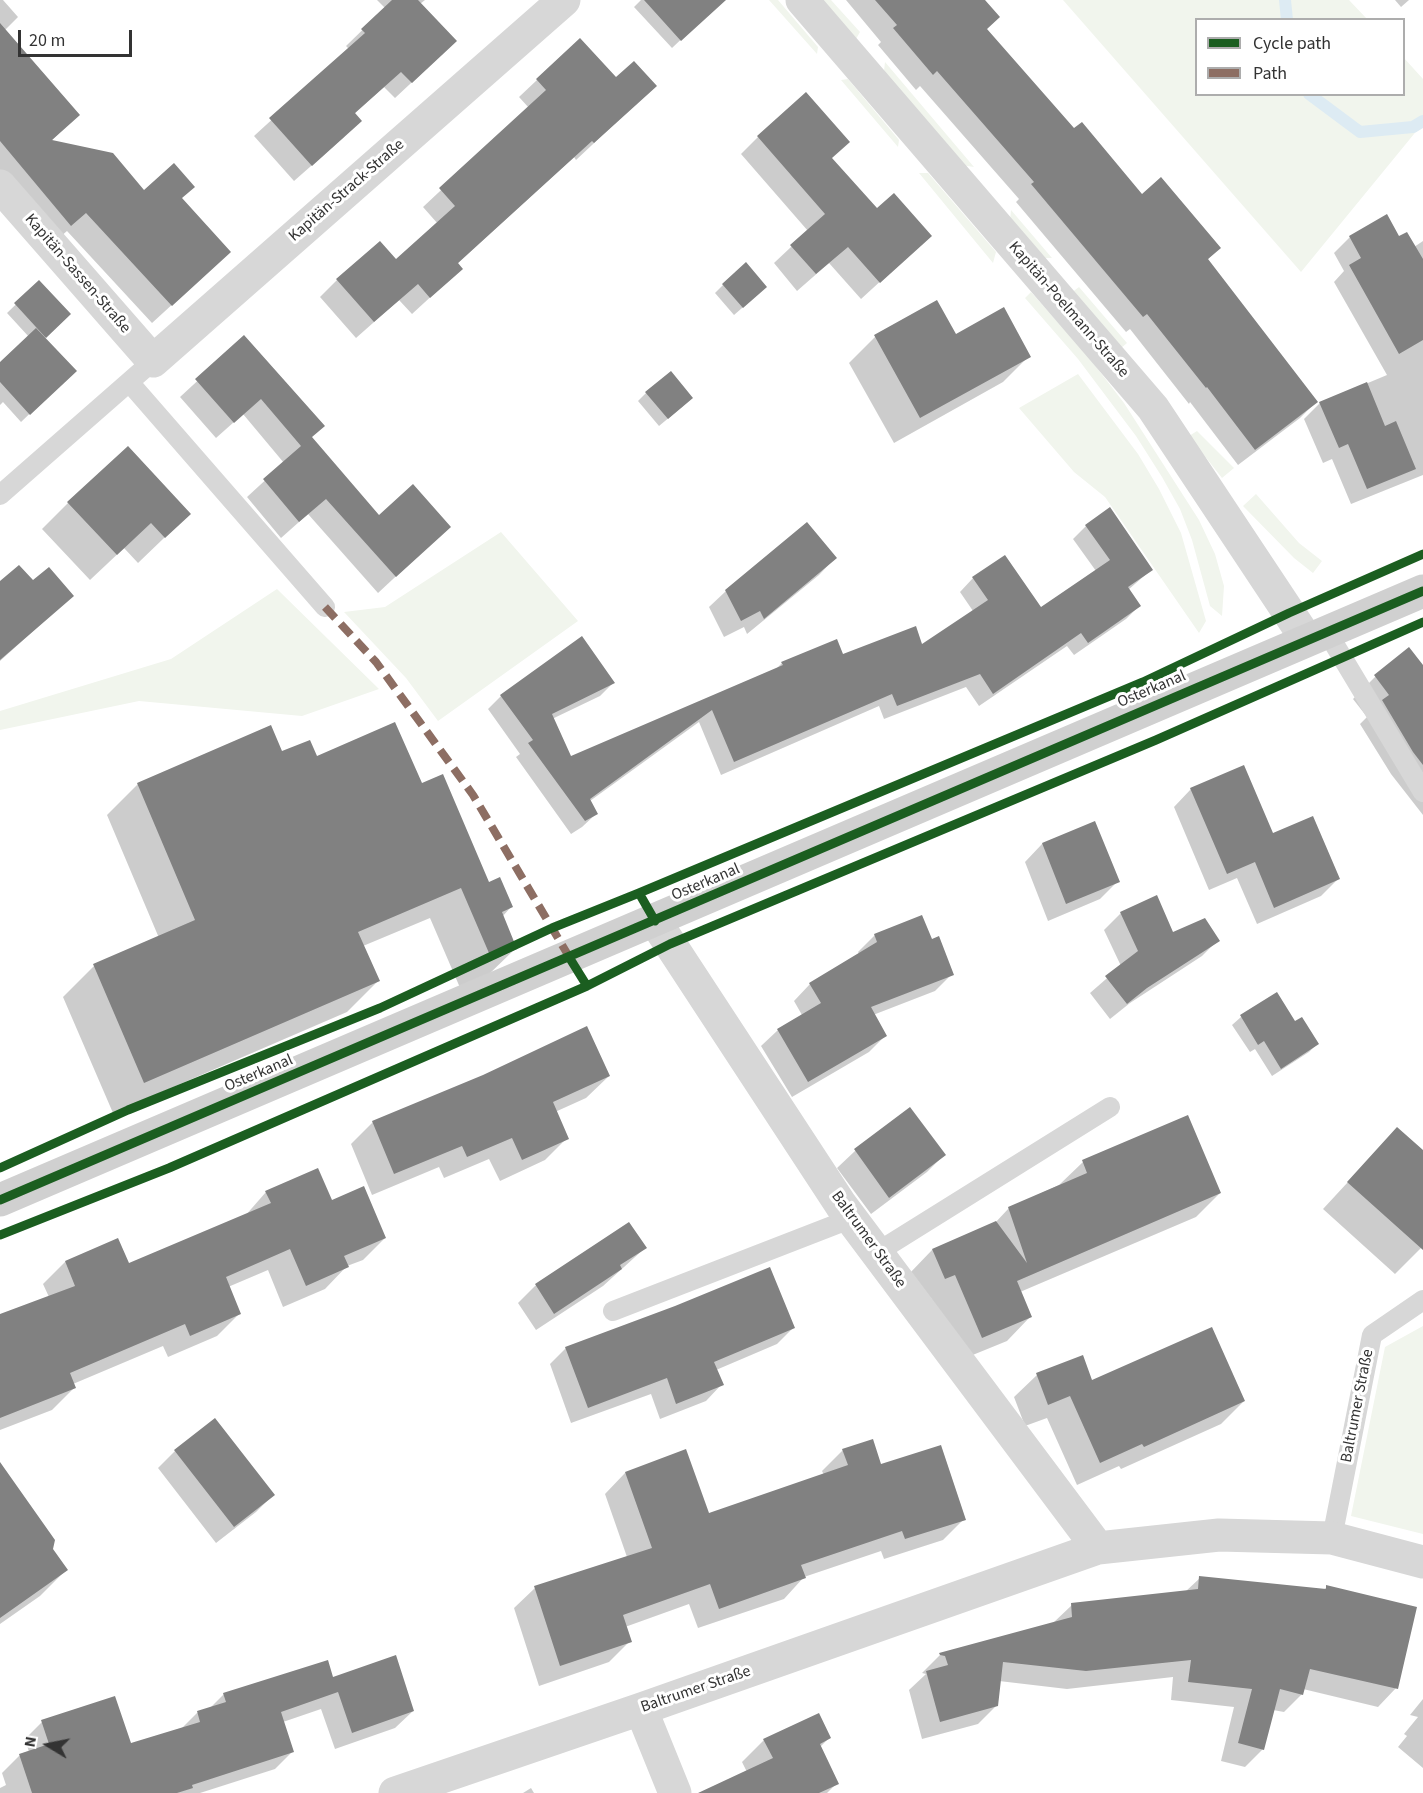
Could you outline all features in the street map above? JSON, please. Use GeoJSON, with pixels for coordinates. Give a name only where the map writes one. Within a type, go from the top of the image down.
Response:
{"type":"FeatureCollection","features":[{"type":"Feature","properties":{"kind":"main road","name":"Osterkanal"},"geometry":{"type":"LineString","coordinates":[[0,1200],[1423,591]]}},
{"type":"Feature","properties":{"kind":"street","name":"Kapitän-Strack-Straße"},"geometry":{"type":"LineString","coordinates":[[141,372],[564,0]]}},
{"type":"Feature","properties":{"kind":"street","name":"Kapitän-Poelmann-Straße"},"geometry":{"type":"LineString","coordinates":[[802,0],[1153,408],[1317,636]]}},
{"type":"Feature","properties":{"kind":"street","name":"Kapitän-Sassen-Straße"},"geometry":{"type":"LineString","coordinates":[[0,186],[141,372]]}},
{"type":"Feature","properties":{"kind":"street","name":"Baltrumer Straße"},"geometry":{"type":"LineString","coordinates":[[655,921],[850,1219],[1098,1548]]}},
{"type":"Feature","properties":{"kind":"street","name":"Baltrumer Straße"},"geometry":{"type":"LineString","coordinates":[[395,1793],[1098,1548],[1219,1535],[1332,1538],[1423,1562]]}},
{"type":"Feature","properties":{"kind":"street"},"geometry":{"type":"LineString","coordinates":[[641,1709],[675,1793]]}},
{"type":"Feature","properties":{"kind":"lane","name":"Kapitän-Strack-Straße"},"geometry":{"type":"LineString","coordinates":[[0,495],[141,372]]}},
{"type":"Feature","properties":{"kind":"lane"},"geometry":{"type":"LineString","coordinates":[[141,372],[325,607]]}},
{"type":"Feature","properties":{"kind":"lane"},"geometry":{"type":"LineString","coordinates":[[1317,636],[1423,792]]}},
{"type":"Feature","properties":{"kind":"lane"},"geometry":{"type":"LineString","coordinates":[[876,1253],[1110,1107]]}},
{"type":"Feature","properties":{"kind":"lane"},"geometry":{"type":"LineString","coordinates":[[613,1311],[850,1219]]}},
{"type":"Feature","properties":{"kind":"lane","name":"Baltrumer Straße"},"geometry":{"type":"LineString","coordinates":[[1332,1538],[1372,1335],[1423,1300]]}},
{"type":"Feature","properties":{"kind":"shaded area"},"geometry":{"type":"Polygon","coordinates":[[[769,0],[778,0],[818,47],[817,54],[769,0]]]}},
{"type":"Feature","properties":{"kind":"shaded area"},"geometry":{"type":"Polygon","coordinates":[[[821,0],[831,0],[860,32],[856,39],[821,0]]]}},
{"type":"Feature","properties":{"kind":"shaded area"},"geometry":{"type":"Polygon","coordinates":[[[1063,0],[1349,0],[1366,18],[1195,18],[1195,96],[1405,96],[1405,59],[1423,79],[1423,123],[1301,272],[1063,0]]]}},
{"type":"Feature","properties":{"kind":"shaded area"},"geometry":{"type":"Polygon","coordinates":[[[885,62],[974,167],[961,165],[884,71],[885,62]]]}},
{"type":"Feature","properties":{"kind":"shaded area"},"geometry":{"type":"Polygon","coordinates":[[[848,79],[899,140],[898,147],[841,80],[848,79]]]}},
{"type":"Feature","properties":{"kind":"shaded area"},"geometry":{"type":"Polygon","coordinates":[[[919,173],[928,173],[996,252],[993,263],[919,173]]]}},
{"type":"Feature","properties":{"kind":"shaded area"},"geometry":{"type":"Polygon","coordinates":[[[1011,210],[1052,258],[1042,258],[1010,221],[1011,210]]]}},
{"type":"Feature","properties":{"kind":"shaded area"},"geometry":{"type":"Polygon","coordinates":[[[1079,287],[1127,343],[1120,349],[1071,293],[1079,287]]]}},
{"type":"Feature","properties":{"kind":"shaded area"},"geometry":{"type":"Polygon","coordinates":[[[1031,292],[1087,355],[1124,403],[1199,520],[1215,554],[1224,586],[1222,616],[1210,606],[1192,540],[1180,509],[1162,477],[1136,436],[1078,359],[1025,298],[1031,292]]]}},
{"type":"Feature","properties":{"kind":"shaded area"},"geometry":{"type":"Polygon","coordinates":[[[1078,374],[1138,454],[1181,533],[1206,621],[1199,633],[1105,497],[1074,472],[1019,408],[1078,374]]]}},
{"type":"Feature","properties":{"kind":"shaded area"},"geometry":{"type":"Polygon","coordinates":[[[1197,431],[1234,468],[1222,478],[1189,436],[1197,431]]]}},
{"type":"Feature","properties":{"kind":"shaded area"},"geometry":{"type":"Polygon","coordinates":[[[1256,494],[1299,543],[1322,561],[1313,573],[1294,558],[1243,506],[1256,494]]]}},
{"type":"Feature","properties":{"kind":"shaded area"},"geometry":{"type":"Polygon","coordinates":[[[501,532],[578,621],[438,721],[406,678],[344,612],[385,607],[501,532]]]}},
{"type":"Feature","properties":{"kind":"shaded area"},"geometry":{"type":"Polygon","coordinates":[[[277,589],[379,689],[302,716],[139,701],[0,730],[0,711],[171,659],[277,589]]]}},
{"type":"Feature","properties":{"kind":"shaded area"},"geometry":{"type":"Polygon","coordinates":[[[1423,1326],[1423,1534],[1351,1516],[1385,1347],[1423,1326]]]}},
{"type":"Feature","properties":{"kind":"building"},"geometry":{"type":"Polygon","coordinates":[[[392,0],[418,0],[457,41],[412,83],[401,72],[355,113],[362,121],[312,166],[269,118],[365,33],[361,29],[392,0]]]}},
{"type":"Feature","properties":{"kind":"building"},"geometry":{"type":"Polygon","coordinates":[[[644,0],[726,0],[681,41],[644,0]]]}},
{"type":"Feature","properties":{"kind":"building"},"geometry":{"type":"Polygon","coordinates":[[[875,0],[985,0],[1000,17],[987,29],[1074,128],[1082,122],[1142,194],[1161,177],[1221,248],[1208,259],[1318,402],[1255,450],[1147,314],[1143,317],[1031,184],[1034,182],[937,71],[933,75],[893,28],[897,25],[875,0]]]}},
{"type":"Feature","properties":{"kind":"building"},"geometry":{"type":"Polygon","coordinates":[[[0,23],[80,115],[52,140],[113,153],[144,190],[174,163],[195,187],[182,198],[231,252],[172,306],[86,213],[71,226],[0,141],[0,23]]]}},
{"type":"Feature","properties":{"kind":"building"},"geometry":{"type":"Polygon","coordinates":[[[580,38],[616,77],[634,61],[657,86],[594,143],[592,141],[458,263],[463,269],[430,298],[418,284],[374,322],[336,279],[380,241],[396,259],[455,206],[439,188],[546,90],[536,79],[580,38]]]}},
{"type":"Feature","properties":{"kind":"building"},"geometry":{"type":"Polygon","coordinates":[[[806,92],[850,142],[832,158],[877,208],[894,193],[932,236],[880,283],[848,247],[816,274],[790,245],[825,214],[757,136],[806,92]]]}},
{"type":"Feature","properties":{"kind":"building"},"geometry":{"type":"Polygon","coordinates":[[[1387,214],[1399,236],[1407,232],[1423,259],[1423,340],[1399,354],[1349,265],[1361,258],[1349,236],[1387,214]]]}},
{"type":"Feature","properties":{"kind":"building"},"geometry":{"type":"Polygon","coordinates":[[[746,262],[767,287],[743,308],[722,284],[746,262]]]}},
{"type":"Feature","properties":{"kind":"building"},"geometry":{"type":"Polygon","coordinates":[[[39,280],[71,314],[46,338],[14,303],[39,280]]]}},
{"type":"Feature","properties":{"kind":"building"},"geometry":{"type":"Polygon","coordinates":[[[937,300],[956,334],[1004,307],[1031,357],[920,418],[874,335],[937,300]]]}},
{"type":"Feature","properties":{"kind":"building"},"geometry":{"type":"Polygon","coordinates":[[[36,328],[77,371],[30,415],[0,382],[0,362],[36,328]]]}},
{"type":"Feature","properties":{"kind":"building"},"geometry":{"type":"Polygon","coordinates":[[[244,335],[325,426],[312,437],[379,515],[413,484],[451,527],[396,577],[326,499],[299,522],[263,479],[301,446],[261,399],[234,423],[195,379],[244,335]]]}},
{"type":"Feature","properties":{"kind":"building"},"geometry":{"type":"Polygon","coordinates":[[[671,371],[693,398],[668,419],[645,392],[671,371]]]}},
{"type":"Feature","properties":{"kind":"building"},"geometry":{"type":"Polygon","coordinates":[[[1367,382],[1385,426],[1396,421],[1416,469],[1367,489],[1348,444],[1339,448],[1319,402],[1367,382]]]}},
{"type":"Feature","properties":{"kind":"building"},"geometry":{"type":"Polygon","coordinates":[[[128,446],[191,514],[165,538],[151,523],[117,555],[67,502],[128,446]]]}},
{"type":"Feature","properties":{"kind":"building"},"geometry":{"type":"Polygon","coordinates":[[[1110,507],[1153,570],[1128,587],[1141,606],[1088,643],[1081,633],[993,694],[980,674],[897,706],[892,694],[734,762],[712,710],[590,799],[598,814],[585,821],[528,743],[533,740],[500,695],[582,636],[615,683],[552,714],[571,756],[783,665],[781,662],[837,639],[843,654],[916,626],[922,644],[988,600],[972,577],[1005,555],[1041,607],[1110,560],[1085,525],[1110,507]]]}},
{"type":"Feature","properties":{"kind":"building"},"geometry":{"type":"Polygon","coordinates":[[[807,522],[837,558],[764,619],[760,611],[741,621],[725,590],[807,522]]]}},
{"type":"Feature","properties":{"kind":"building"},"geometry":{"type":"Polygon","coordinates":[[[19,565],[33,580],[49,567],[74,596],[0,660],[0,581],[19,565]]]}},
{"type":"Feature","properties":{"kind":"building"},"geometry":{"type":"Polygon","coordinates":[[[1409,647],[1423,665],[1423,765],[1382,700],[1389,695],[1374,675],[1409,647]]]}},
{"type":"Feature","properties":{"kind":"building"},"geometry":{"type":"Polygon","coordinates":[[[395,722],[422,783],[443,774],[489,882],[500,877],[513,907],[502,912],[517,949],[492,960],[461,888],[358,932],[380,981],[144,1083],[93,964],[195,920],[137,783],[271,725],[282,751],[310,740],[317,756],[395,722]]]}},
{"type":"Feature","properties":{"kind":"building"},"geometry":{"type":"Polygon","coordinates":[[[1244,765],[1273,833],[1313,816],[1340,879],[1274,908],[1255,862],[1227,874],[1190,788],[1244,765]]]}},
{"type":"Feature","properties":{"kind":"building"},"geometry":{"type":"Polygon","coordinates":[[[1095,821],[1120,882],[1066,904],[1042,843],[1095,821]]]}},
{"type":"Feature","properties":{"kind":"building"},"geometry":{"type":"Polygon","coordinates":[[[1157,895],[1173,932],[1205,918],[1220,941],[1147,988],[1127,1004],[1105,976],[1138,951],[1120,912],[1157,895]]]}},
{"type":"Feature","properties":{"kind":"building"},"geometry":{"type":"Polygon","coordinates":[[[922,915],[932,939],[939,936],[954,975],[871,1007],[887,1036],[808,1082],[777,1029],[821,1003],[809,983],[877,942],[874,934],[922,915]]]}},
{"type":"Feature","properties":{"kind":"building"},"geometry":{"type":"Polygon","coordinates":[[[1277,992],[1295,1021],[1302,1017],[1319,1044],[1281,1069],[1264,1041],[1258,1045],[1240,1015],[1277,992]]]}},
{"type":"Feature","properties":{"kind":"building"},"geometry":{"type":"Polygon","coordinates":[[[587,1026],[610,1076],[553,1102],[569,1139],[522,1160],[512,1138],[467,1157],[462,1146],[394,1174],[372,1121],[483,1075],[587,1026]]]}},
{"type":"Feature","properties":{"kind":"building"},"geometry":{"type":"Polygon","coordinates":[[[910,1107],[946,1155],[889,1198],[854,1149],[910,1107]]]}},
{"type":"Feature","properties":{"kind":"building"},"geometry":{"type":"Polygon","coordinates":[[[1188,1115],[1221,1193],[1017,1281],[1032,1317],[982,1338],[955,1275],[945,1279],[932,1249],[996,1221],[1027,1263],[1008,1207],[1087,1173],[1082,1160],[1188,1115]]]}},
{"type":"Feature","properties":{"kind":"building"},"geometry":{"type":"Polygon","coordinates":[[[1397,1127],[1423,1150],[1423,1250],[1347,1182],[1397,1127]]]}},
{"type":"Feature","properties":{"kind":"building"},"geometry":{"type":"Polygon","coordinates":[[[318,1168],[332,1200],[364,1186],[386,1238],[344,1256],[349,1267],[306,1286],[290,1249],[226,1277],[241,1314],[190,1336],[185,1324],[70,1373],[76,1388],[0,1418],[0,1314],[75,1286],[65,1261],[118,1238],[129,1263],[271,1203],[265,1191],[318,1168]]]}},
{"type":"Feature","properties":{"kind":"building"},"geometry":{"type":"Polygon","coordinates":[[[629,1222],[647,1248],[620,1265],[622,1269],[554,1314],[535,1284],[629,1222]]]}},
{"type":"Feature","properties":{"kind":"building"},"geometry":{"type":"Polygon","coordinates":[[[770,1267],[795,1328],[714,1362],[724,1385],[676,1404],[667,1378],[588,1408],[565,1347],[770,1267]]]}},
{"type":"Feature","properties":{"kind":"building"},"geometry":{"type":"Polygon","coordinates":[[[1212,1327],[1245,1401],[1144,1447],[1142,1444],[1100,1463],[1070,1396],[1048,1405],[1036,1373],[1083,1355],[1092,1380],[1212,1327]]]}},
{"type":"Feature","properties":{"kind":"building"},"geometry":{"type":"Polygon","coordinates":[[[215,1418],[275,1495],[234,1527],[174,1450],[215,1418]]]}},
{"type":"Feature","properties":{"kind":"building"},"geometry":{"type":"Polygon","coordinates":[[[873,1439],[881,1464],[941,1445],[966,1520],[905,1539],[902,1531],[801,1565],[806,1578],[719,1609],[710,1584],[623,1615],[632,1642],[560,1666],[534,1586],[652,1548],[625,1472],[686,1449],[709,1513],[848,1465],[842,1449],[873,1439]]]}},
{"type":"Feature","properties":{"kind":"building"},"geometry":{"type":"Polygon","coordinates":[[[0,1462],[55,1540],[53,1549],[68,1570],[0,1618],[0,1462]]]}},
{"type":"Feature","properties":{"kind":"building"},"geometry":{"type":"Polygon","coordinates":[[[1199,1576],[1326,1589],[1326,1585],[1417,1607],[1398,1689],[1310,1669],[1303,1695],[1280,1689],[1264,1750],[1238,1743],[1252,1689],[1188,1682],[1191,1660],[1086,1671],[1003,1662],[998,1706],[940,1722],[926,1671],[948,1665],[945,1656],[939,1653],[1072,1617],[1071,1603],[1198,1589],[1199,1576]]]}},
{"type":"Feature","properties":{"kind":"building"},"geometry":{"type":"Polygon","coordinates":[[[396,1655],[414,1711],[352,1733],[338,1692],[281,1712],[294,1752],[192,1785],[193,1788],[177,1793],[32,1793],[19,1754],[49,1744],[41,1720],[115,1696],[131,1743],[200,1722],[197,1711],[226,1702],[223,1693],[328,1660],[333,1677],[396,1655]]]}},
{"type":"Feature","properties":{"kind":"building"},"geometry":{"type":"Polygon","coordinates":[[[819,1713],[831,1738],[820,1744],[839,1784],[819,1793],[698,1793],[773,1758],[763,1739],[819,1713]]]}},
{"type":"Feature","properties":{"kind":"waterway"},"geometry":{"type":"LineString","coordinates":[[1285,0],[1287,18]]}},
{"type":"Feature","properties":{"kind":"waterway"},"geometry":{"type":"LineString","coordinates":[[1312,96],[1360,132],[1413,127],[1423,121]]}},
{"type":"Feature","properties":{"kind":"marked path"},"geometry":{"type":"LineString","coordinates":[[325,607],[376,662],[473,795],[571,960]]}},
{"type":"Feature","properties":{"kind":"cycle path"},"geometry":{"type":"LineString","coordinates":[[655,921],[639,893],[1143,682],[1289,613],[1423,554]]}},
{"type":"Feature","properties":{"kind":"cycle path"},"geometry":{"type":"LineString","coordinates":[[0,1200],[1423,591]]}},
{"type":"Feature","properties":{"kind":"cycle path"},"geometry":{"type":"LineString","coordinates":[[587,986],[670,944],[1156,740],[1423,622]]}},
{"type":"Feature","properties":{"kind":"cycle path"},"geometry":{"type":"LineString","coordinates":[[0,1168],[128,1110],[380,1008],[552,928],[639,893]]}},
{"type":"Feature","properties":{"kind":"cycle path"},"geometry":{"type":"LineString","coordinates":[[0,1235],[169,1168],[587,986],[569,957]]}}]}
